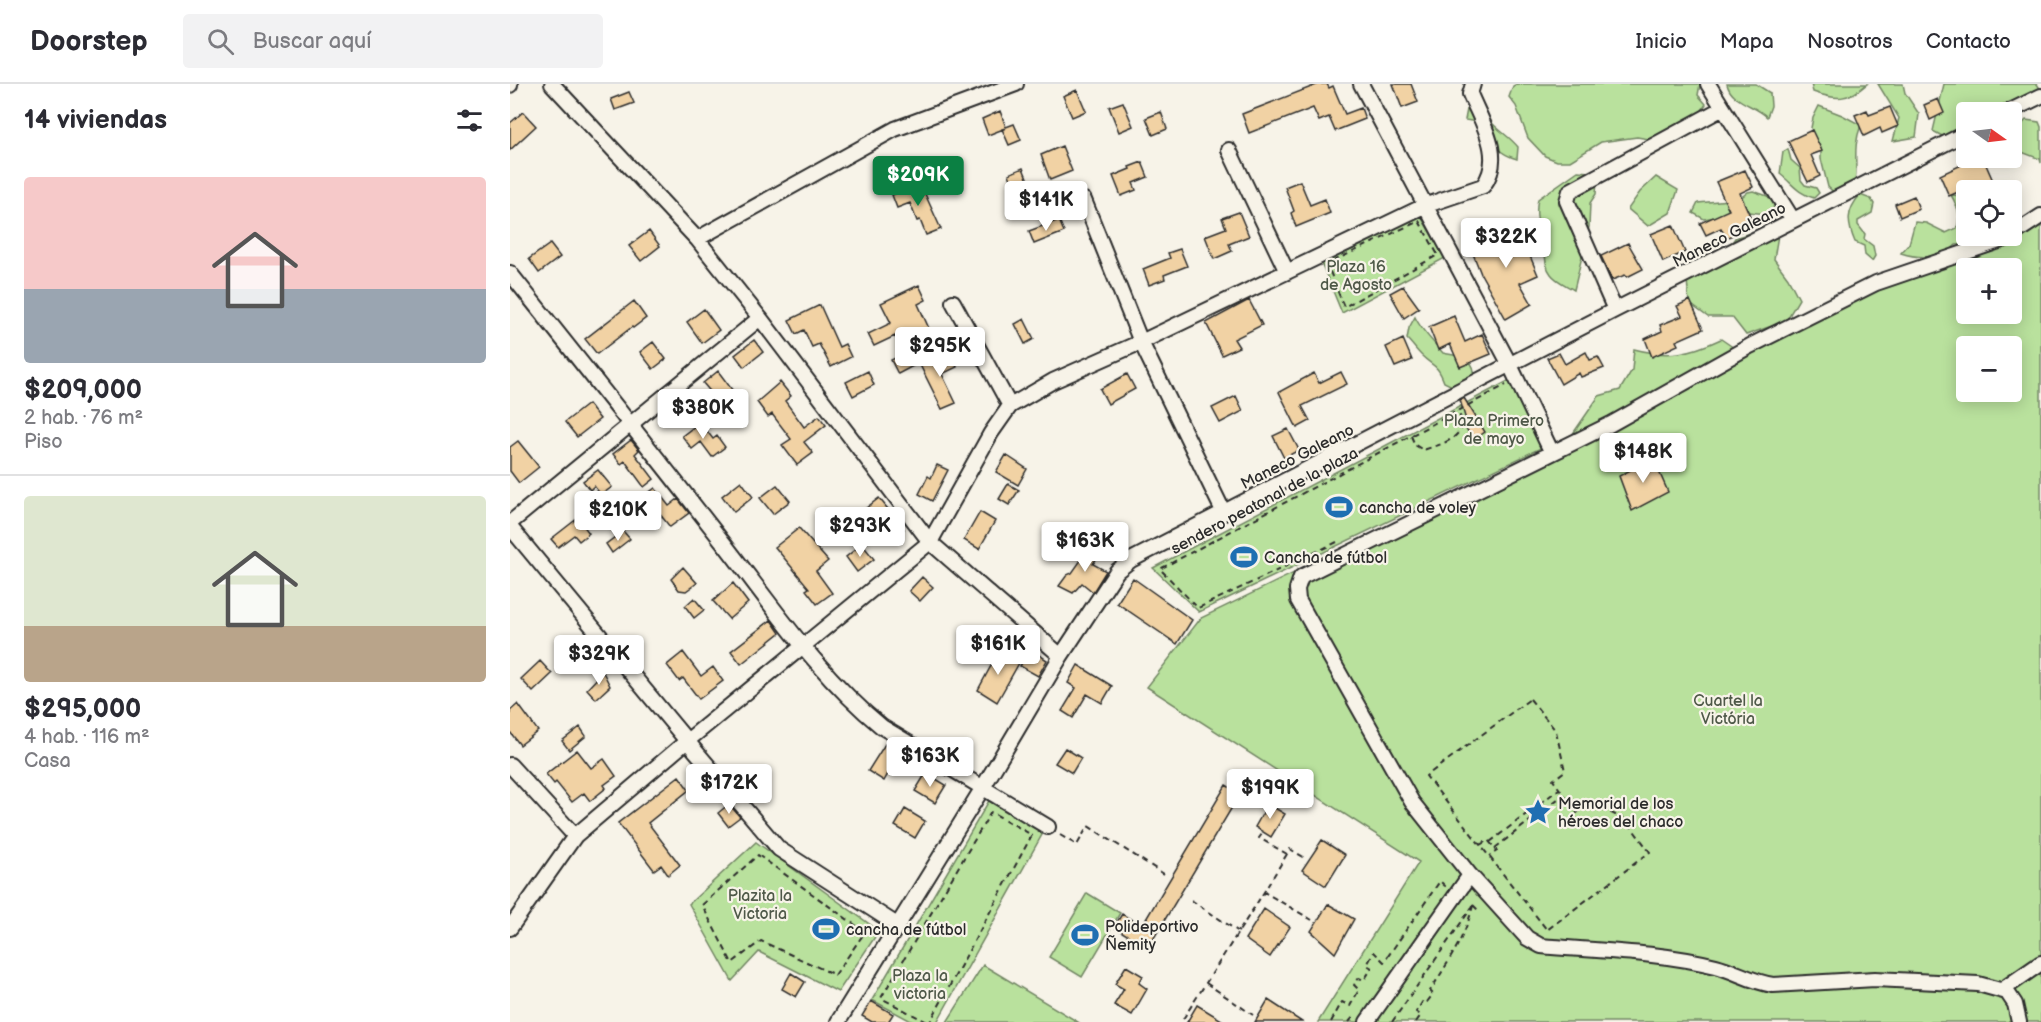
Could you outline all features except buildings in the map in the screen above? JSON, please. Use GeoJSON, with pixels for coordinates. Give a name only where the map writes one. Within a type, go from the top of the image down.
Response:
{"type":"FeatureCollection","features":[{"type":"Feature","properties":{"kind":"street"},"geometry":{"type":"LineString","coordinates":[[552,84],[697,239],[930,542],[1061,656]]}},
{"type":"Feature","properties":{"kind":"street"},"geometry":{"type":"LineString","coordinates":[[697,239],[895,129],[1016,84]]}},
{"type":"Feature","properties":{"kind":"street"},"geometry":{"type":"LineString","coordinates":[[1361,84],[1510,364],[1552,453]]}},
{"type":"Feature","properties":{"kind":"street"},"geometry":{"type":"LineString","coordinates":[[510,928],[575,836],[930,542],[991,433],[1010,406],[1053,381],[1141,342],[1424,206],[1483,186],[1491,172],[1493,152],[1470,94],[1473,84]]}},
{"type":"Feature","properties":{"kind":"street"},"geometry":{"type":"LineString","coordinates":[[1708,84],[1793,219]]}},
{"type":"Feature","properties":{"kind":"street"},"geometry":{"type":"LineString","coordinates":[[2022,105],[2041,96]]}},
{"type":"Feature","properties":{"kind":"street"},"geometry":{"type":"LineString","coordinates":[[1615,310],[1567,201],[1567,196],[1570,191],[1722,108]]}},
{"type":"Feature","properties":{"kind":"street","name":"Maneco Galeano"},"geometry":{"type":"LineString","coordinates":[[838,1022],[1061,656],[1117,571],[1131,560],[1510,364],[1956,138]]}},
{"type":"Feature","properties":{"kind":"street"},"geometry":{"type":"LineString","coordinates":[[1229,150],[1287,272]]}},
{"type":"Feature","properties":{"kind":"street"},"geometry":{"type":"LineString","coordinates":[[1084,200],[1141,342],[1224,513]]}},
{"type":"Feature","properties":{"kind":"street"},"geometry":{"type":"LineString","coordinates":[[2022,228],[2041,216]]}},
{"type":"Feature","properties":{"kind":"street"},"geometry":{"type":"LineString","coordinates":[[1984,246],[1876,283],[1750,346],[1611,424],[1300,577],[1297,589],[1298,600],[1412,802],[1470,875],[1527,938],[1541,945],[1652,955],[1717,966],[1759,983],[1773,985],[1875,979],[1978,984],[2007,992],[2015,1004],[2019,1022]]}},
{"type":"Feature","properties":{"kind":"street"},"geometry":{"type":"LineString","coordinates":[[510,273],[804,646],[862,710],[882,727],[1048,827]]}},
{"type":"Feature","properties":{"kind":"street"},"geometry":{"type":"LineString","coordinates":[[953,302],[1010,406]]}},
{"type":"Feature","properties":{"kind":"street"},"geometry":{"type":"LineString","coordinates":[[510,523],[760,318]]}},
{"type":"Feature","properties":{"kind":"street"},"geometry":{"type":"LineString","coordinates":[[510,527],[779,849],[897,925]]}},
{"type":"Feature","properties":{"kind":"street"},"geometry":{"type":"LineString","coordinates":[[510,765],[575,836]]}},
{"type":"Feature","properties":{"kind":"street"},"geometry":{"type":"LineString","coordinates":[[1366,1022],[1470,875]]}},
{"type":"Feature","properties":{"kind":"street"},"geometry":{"type":"LineString","coordinates":[[2002,990],[2041,963]]}},
{"type":"Feature","properties":{"kind":"path"},"geometry":{"type":"LineString","coordinates":[[1419,221],[1438,255],[1344,307],[1327,264],[1419,221]]}},
{"type":"Feature","properties":{"kind":"path","name":"sendero peatonal de la plaza"},"geometry":{"type":"LineString","coordinates":[[1338,542],[1198,608],[1160,569],[1508,384],[1494,373]]}},
{"type":"Feature","properties":{"kind":"path"},"geometry":{"type":"LineString","coordinates":[[1410,436],[1415,445],[1423,450],[1445,443],[1460,433],[1464,423],[1457,411]]}},
{"type":"Feature","properties":{"kind":"path"},"geometry":{"type":"LineString","coordinates":[[1530,699],[1556,730],[1565,771],[1553,780],[1559,789],[1576,813],[1588,802],[1626,820],[1650,852],[1547,930],[1426,776],[1530,699]]}},
{"type":"Feature","properties":{"kind":"path"},"geometry":{"type":"LineString","coordinates":[[1480,845],[1488,840],[1490,842],[1559,789]]}},
{"type":"Feature","properties":{"kind":"path"},"geometry":{"type":"LineString","coordinates":[[1495,848],[1563,795]]}},
{"type":"Feature","properties":{"kind":"path"},"geometry":{"type":"LineString","coordinates":[[991,812],[1032,835],[929,1022],[881,998],[991,812]]}},
{"type":"Feature","properties":{"kind":"path"},"geometry":{"type":"LineString","coordinates":[[1048,827],[1077,845],[1088,826],[1164,874]]}},
{"type":"Feature","properties":{"kind":"path"},"geometry":{"type":"LineString","coordinates":[[1262,834],[1259,838],[1287,854]]}},
{"type":"Feature","properties":{"kind":"path"},"geometry":{"type":"LineString","coordinates":[[1489,856],[1497,851],[1490,842]]}},
{"type":"Feature","properties":{"kind":"path"},"geometry":{"type":"LineString","coordinates":[[1183,1019],[1290,849],[1307,859]]}},
{"type":"Feature","properties":{"kind":"path"},"geometry":{"type":"LineString","coordinates":[[758,855],[865,932],[835,975],[761,941],[732,963],[702,905],[758,855]]}},
{"type":"Feature","properties":{"kind":"path"},"geometry":{"type":"LineString","coordinates":[[1330,1022],[1342,1002],[1350,1006],[1359,990],[1354,985],[1359,978],[1364,981],[1372,968],[1366,965],[1374,952],[1384,962],[1440,881],[1445,886]]}},
{"type":"Feature","properties":{"kind":"path"},"geometry":{"type":"LineString","coordinates":[[1264,892],[1312,920]]}},
{"type":"Feature","properties":{"kind":"path"},"geometry":{"type":"LineString","coordinates":[[1191,900],[1239,932]]}},
{"type":"Feature","properties":{"kind":"path"},"geometry":{"type":"LineString","coordinates":[[1473,904],[1479,911]]}},
{"type":"Feature","properties":{"kind":"path"},"geometry":{"type":"LineString","coordinates":[[1392,1022],[1473,904]]}},
{"type":"Feature","properties":{"kind":"path"},"geometry":{"type":"LineString","coordinates":[[1416,1022],[1421,1016],[1416,1012],[1423,1001],[1427,1002],[1433,994],[1430,991],[1470,920],[1473,904]]}},
{"type":"Feature","properties":{"kind":"path"},"geometry":{"type":"LineString","coordinates":[[1206,983],[1253,1015]]}},
{"type":"Feature","properties":{"kind":"green space"},"geometry":{"type":"Polygon","coordinates":[[[1517,84],[1700,84],[1698,95],[1706,104],[1692,126],[1661,141],[1637,137],[1601,142],[1570,161],[1557,161],[1545,156],[1528,138],[1516,106],[1509,97],[1513,86],[1517,84]]]}},
{"type":"Feature","properties":{"kind":"green space"},"geometry":{"type":"Polygon","coordinates":[[[1727,84],[1756,84],[1770,93],[1771,106],[1767,117],[1733,95],[1727,84]]]}},
{"type":"Feature","properties":{"kind":"green space"},"geometry":{"type":"Polygon","coordinates":[[[1811,84],[1867,84],[1848,96],[1828,97],[1813,92],[1811,84]]]}},
{"type":"Feature","properties":{"kind":"green space"},"geometry":{"type":"Polygon","coordinates":[[[1878,84],[1903,84],[1905,93],[1919,114],[1916,137],[1893,141],[1899,118],[1878,84]]]}},
{"type":"Feature","properties":{"kind":"green space"},"geometry":{"type":"Polygon","coordinates":[[[1944,84],[2037,84],[2041,90],[2022,114],[2022,102],[1956,102],[1956,139],[1953,142],[1933,131],[1944,84]]]}},
{"type":"Feature","properties":{"kind":"green space"},"geometry":{"type":"Polygon","coordinates":[[[1468,104],[1480,104],[1493,124],[1518,147],[1517,159],[1499,150],[1477,122],[1465,120],[1468,104]]]}},
{"type":"Feature","properties":{"kind":"green space"},"geometry":{"type":"Polygon","coordinates":[[[1819,106],[1861,125],[1856,148],[1855,184],[1837,195],[1828,187],[1821,159],[1821,148],[1811,128],[1819,106]]]}},
{"type":"Feature","properties":{"kind":"green space"},"geometry":{"type":"Polygon","coordinates":[[[2026,120],[2039,122],[2041,163],[2040,159],[2022,152],[2022,125],[2026,120]]]}},
{"type":"Feature","properties":{"kind":"green space"},"geometry":{"type":"Polygon","coordinates":[[[1788,149],[1791,160],[1800,168],[1801,180],[1805,185],[1816,188],[1819,193],[1814,198],[1799,191],[1780,174],[1783,152],[1788,149]]]}},
{"type":"Feature","properties":{"kind":"green space"},"geometry":{"type":"Polygon","coordinates":[[[1578,171],[1589,172],[1597,181],[1596,194],[1590,203],[1589,227],[1574,290],[1556,279],[1549,271],[1537,212],[1538,199],[1578,171]]]}},
{"type":"Feature","properties":{"kind":"green space"},"geometry":{"type":"Polygon","coordinates":[[[1656,177],[1678,190],[1670,213],[1648,226],[1628,209],[1640,192],[1656,177]]]}},
{"type":"Feature","properties":{"kind":"green space"},"geometry":{"type":"Polygon","coordinates":[[[1753,191],[1776,199],[1772,211],[1767,214],[1749,212],[1738,217],[1727,215],[1704,219],[1693,213],[1698,203],[1739,199],[1753,191]]]}},
{"type":"Feature","properties":{"kind":"green space"},"geometry":{"type":"Polygon","coordinates":[[[1860,195],[1871,199],[1874,204],[1872,213],[1858,221],[1858,225],[1865,234],[1864,239],[1873,246],[1875,256],[1872,261],[1865,255],[1864,246],[1855,242],[1850,229],[1850,212],[1860,195]]]}},
{"type":"Feature","properties":{"kind":"green space","name":"Cuartel la Victória"},"geometry":{"type":"Polygon","coordinates":[[[1951,195],[1956,195],[1956,205],[1951,195]]]}},
{"type":"Feature","properties":{"kind":"green space","name":"Cuartel la Victória"},"geometry":{"type":"Polygon","coordinates":[[[2041,212],[2041,1022],[1318,1022],[1419,862],[1147,687],[1201,618],[1583,433],[1572,435],[1599,396],[1620,390],[1632,370],[1634,349],[1668,354],[1679,353],[1721,339],[1740,352],[1749,351],[1967,246],[2022,246],[2022,221],[2041,212]]]}},
{"type":"Feature","properties":{"kind":"green space","name":"Plaza 16 de Agosto"},"geometry":{"type":"Polygon","coordinates":[[[1420,215],[1445,258],[1342,313],[1321,262],[1420,215]]]}},
{"type":"Feature","properties":{"kind":"green space","name":"Cuartel la Victória"},"geometry":{"type":"Polygon","coordinates":[[[1915,222],[1926,223],[1946,233],[1956,228],[1956,245],[1951,250],[1930,256],[1901,253],[1909,244],[1915,222]]]}},
{"type":"Feature","properties":{"kind":"green space"},"geometry":{"type":"Polygon","coordinates":[[[1756,231],[1778,235],[1774,259],[1788,278],[1799,299],[1786,321],[1746,335],[1732,317],[1708,317],[1689,303],[1687,280],[1722,257],[1735,238],[1756,231]]]}},
{"type":"Feature","properties":{"kind":"green space"},"geometry":{"type":"Polygon","coordinates":[[[1415,317],[1443,353],[1470,361],[1475,379],[1454,387],[1444,382],[1437,368],[1407,339],[1409,328],[1415,317]]]}},
{"type":"Feature","properties":{"kind":"green space","name":"Plaza Primero de mayo"},"geometry":{"type":"Polygon","coordinates":[[[1510,380],[1545,446],[1199,612],[1153,568],[1510,380]]]}},
{"type":"Feature","properties":{"kind":"green space","name":"Plaza la victoria"},"geometry":{"type":"Polygon","coordinates":[[[990,799],[1043,833],[937,1022],[913,1022],[872,1000],[990,799]]]}},
{"type":"Feature","properties":{"kind":"green space","name":"Plazita la Victoria"},"geometry":{"type":"Polygon","coordinates":[[[756,842],[879,931],[838,992],[759,952],[732,981],[689,904],[756,842]]]}},
{"type":"Feature","properties":{"kind":"green space","name":"Polideportivo Ñemity"},"geometry":{"type":"Polygon","coordinates":[[[1087,893],[1120,913],[1082,977],[1049,957],[1087,893]]]}},
{"type":"Feature","properties":{"kind":"green space"},"geometry":{"type":"Polygon","coordinates":[[[983,965],[1078,1022],[947,1022],[983,965]]]}},
{"type":"Feature","properties":{"kind":"place","name":"cancha de voley"},"geometry":{"type":"Point","coordinates":[1339,507]}},
{"type":"Feature","properties":{"kind":"place","name":"Cancha de fútbol"},"geometry":{"type":"Point","coordinates":[1244,557]}},
{"type":"Feature","properties":{"kind":"place","name":"Memorial de los héroes del chaco"},"geometry":{"type":"Point","coordinates":[1538,812]}},
{"type":"Feature","properties":{"kind":"place","name":"cancha de fútbol"},"geometry":{"type":"Point","coordinates":[826,929]}},
{"type":"Feature","properties":{"kind":"place","name":"Polideportivo Ñemity"},"geometry":{"type":"Point","coordinates":[1085,935]}}]}
